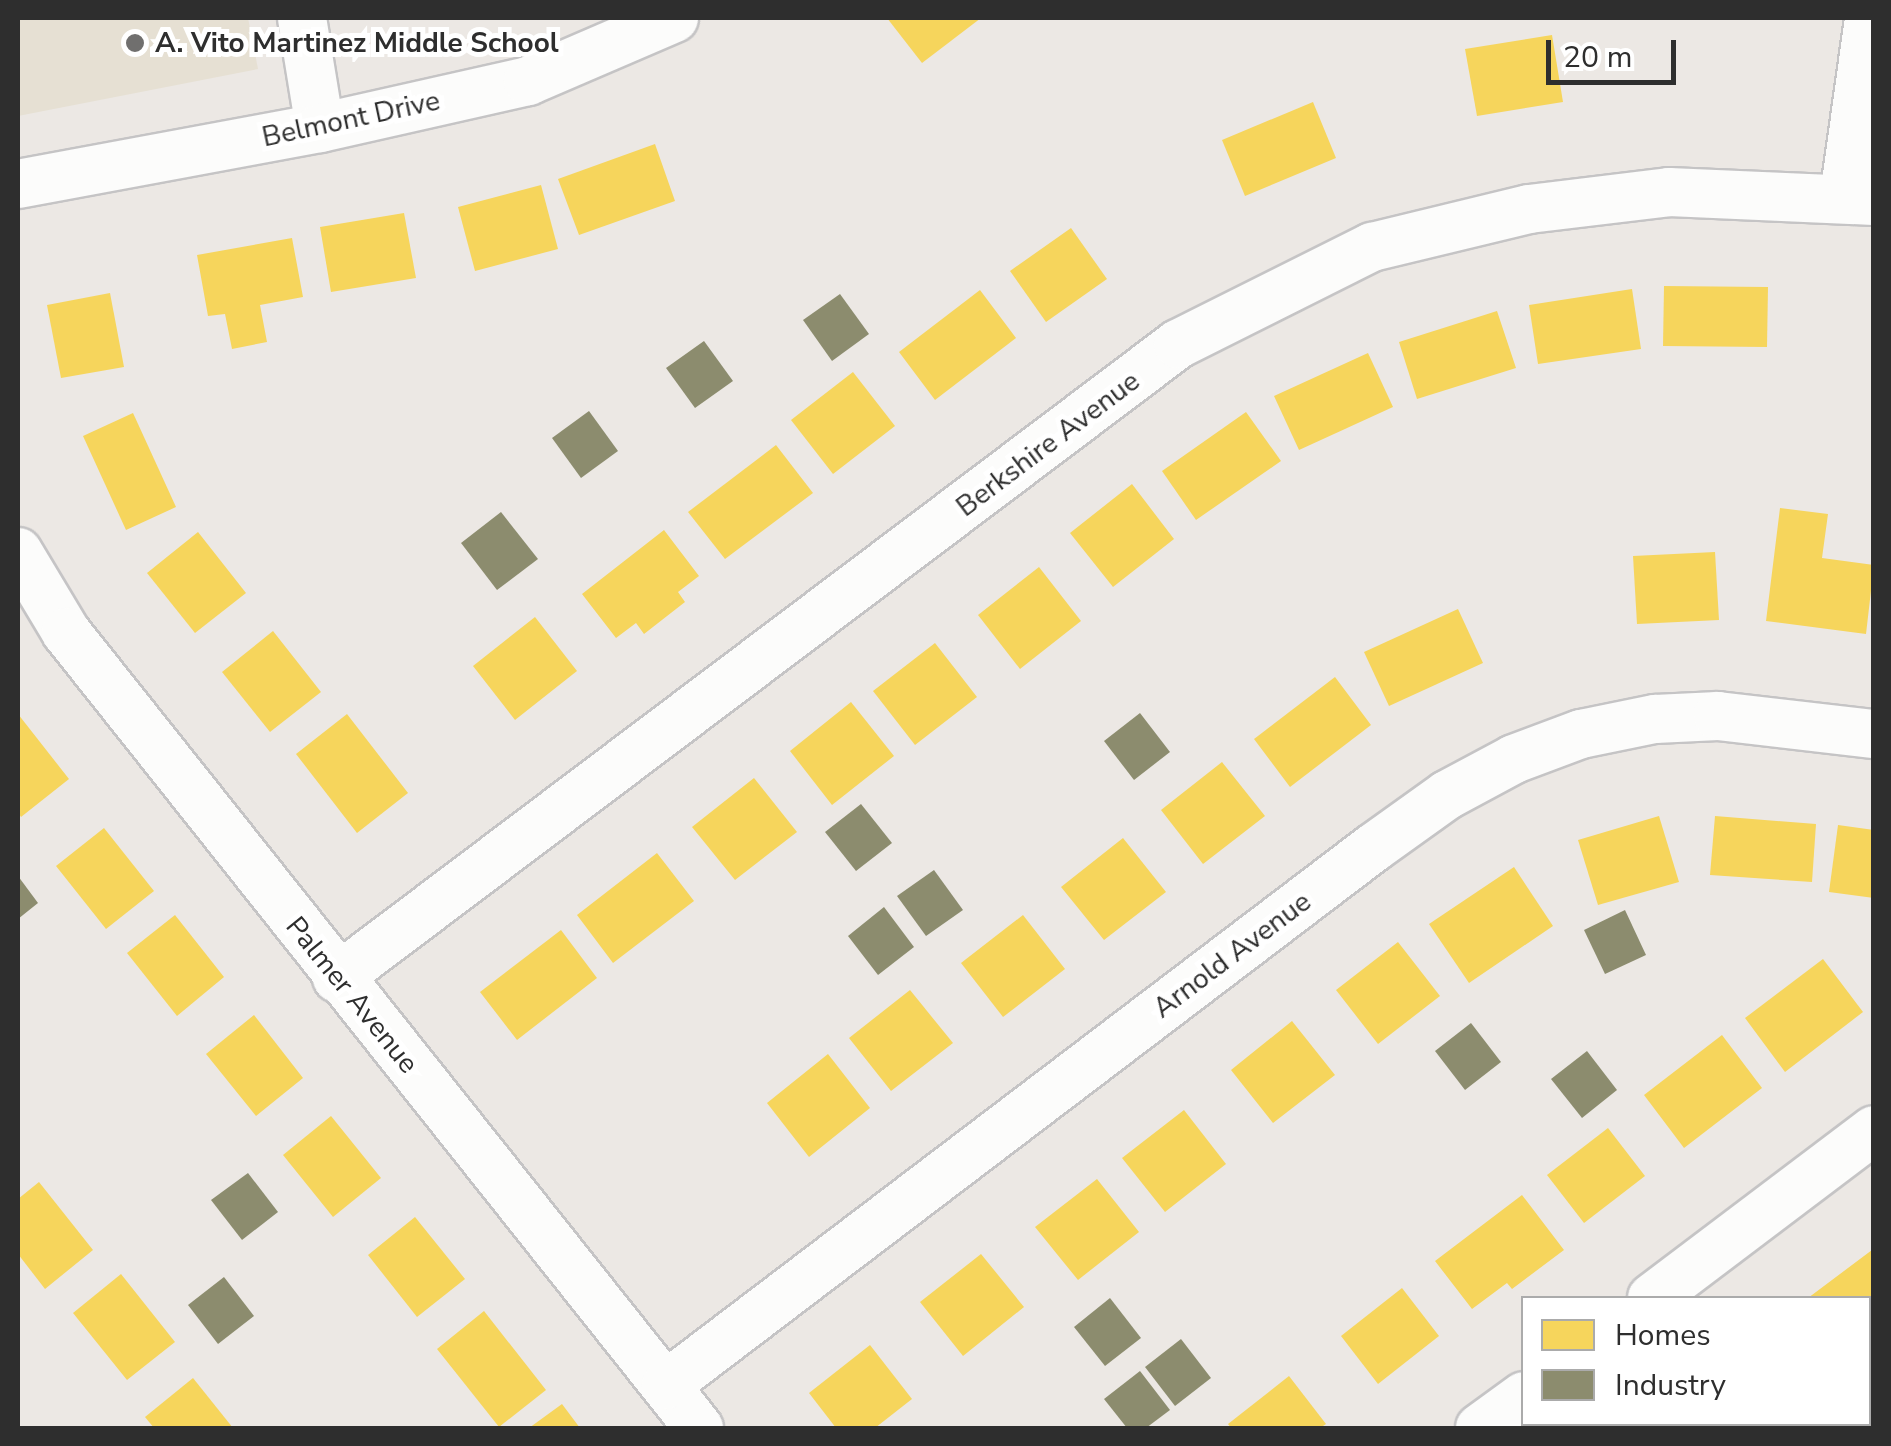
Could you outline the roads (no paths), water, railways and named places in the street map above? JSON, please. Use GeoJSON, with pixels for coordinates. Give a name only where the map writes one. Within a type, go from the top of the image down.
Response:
{"type":"FeatureCollection","features":[{"type":"Feature","properties":{"kind":"street"},"geometry":{"type":"LineString","coordinates":[[302,18],[320,128]]}},
{"type":"Feature","properties":{"kind":"street","name":"Belmont Drive"},"geometry":{"type":"LineString","coordinates":[[18,184],[320,128],[528,81],[674,18]]}},
{"type":"Feature","properties":{"kind":"street"},"geometry":{"type":"LineString","coordinates":[[1859,199],[1869,18]]}},
{"type":"Feature","properties":{"kind":"street","name":"Berkshire Avenue"},"geometry":{"type":"LineString","coordinates":[[337,978],[1178,344],[1372,247],[1530,209],[1669,192],[1859,199]]}},
{"type":"Feature","properties":{"kind":"street","name":"Palmer Avenue"},"geometry":{"type":"LineString","coordinates":[[18,552],[66,632],[337,978],[700,1428]]}},
{"type":"Feature","properties":{"kind":"street","name":"Arnold Avenue"},"geometry":{"type":"LineString","coordinates":[[666,1385],[1373,848],[1446,796],[1497,768],[1581,734],[1655,720],[1718,716],[1874,734]]}},
{"type":"Feature","properties":{"kind":"street"},"geometry":{"type":"LineString","coordinates":[[1655,1296],[1874,1130]]}},
{"type":"Feature","properties":{"kind":"street"},"geometry":{"type":"LineString","coordinates":[[1480,1428],[1521,1398]]}},
{"type":"Feature","properties":{"kind":"place","name":"A. Vito Martinez Middle School"},"geometry":{"type":"Point","coordinates":[135,43]}}]}
